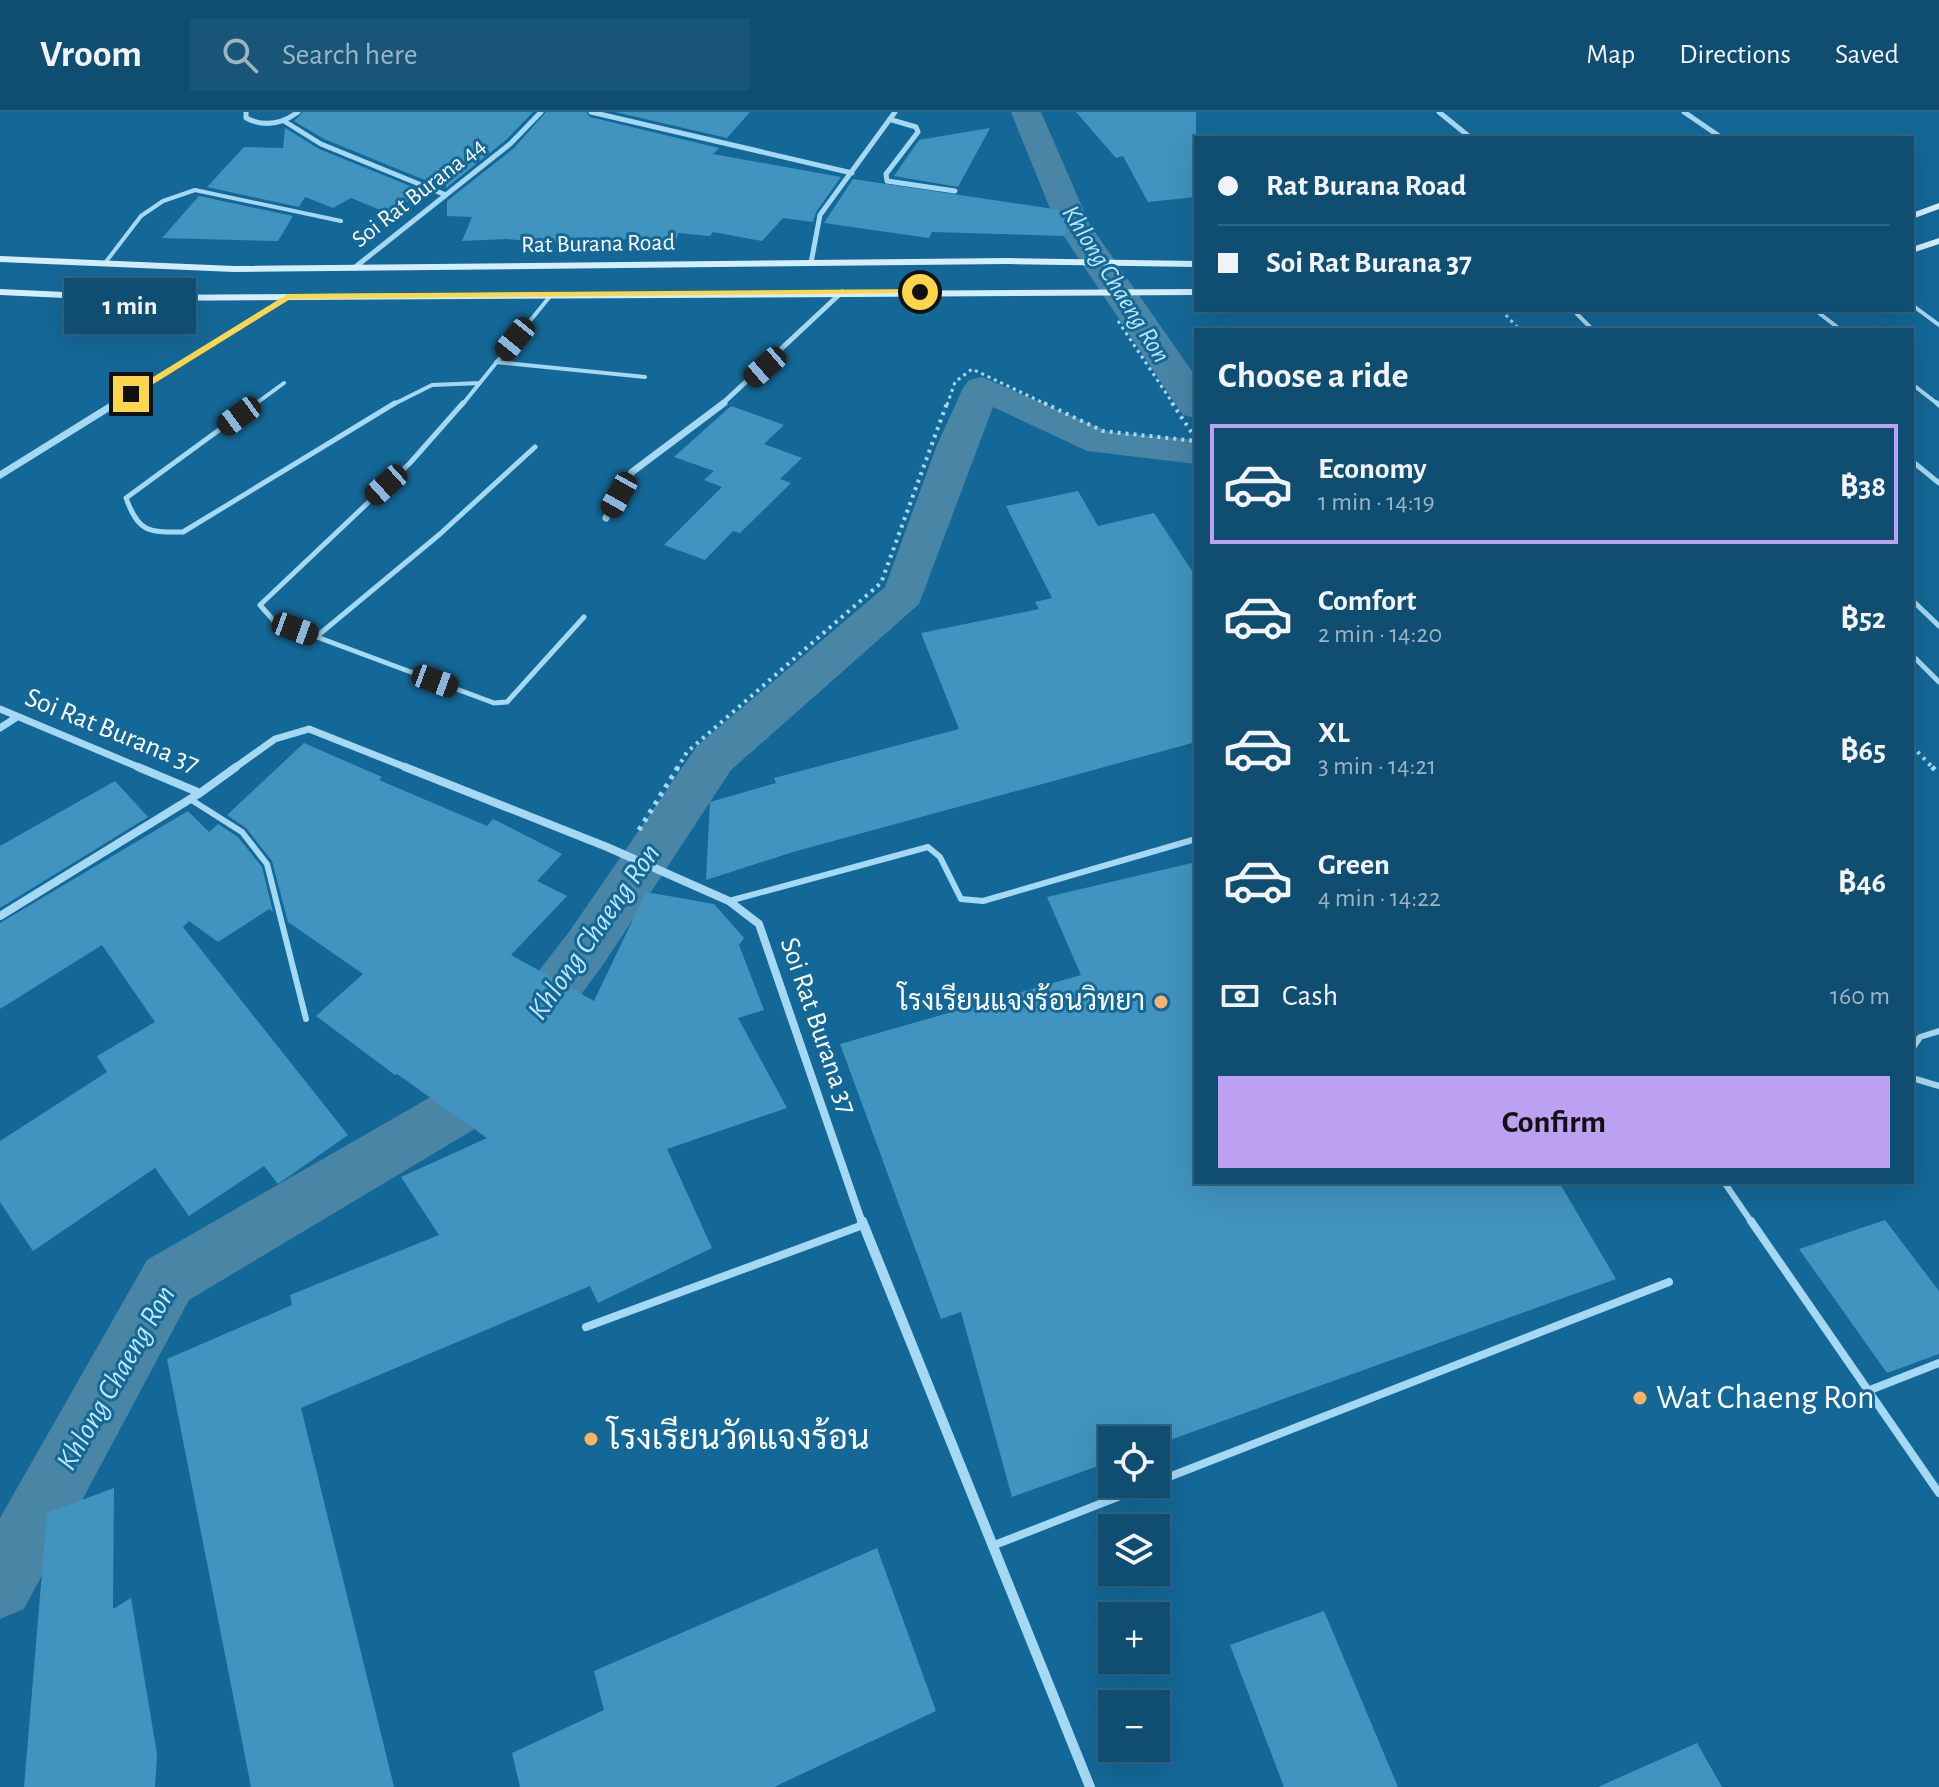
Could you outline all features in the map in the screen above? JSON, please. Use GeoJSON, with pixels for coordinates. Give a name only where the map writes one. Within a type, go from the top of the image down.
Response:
{"type":"FeatureCollection","features":[{"type":"Feature","properties":{"kind":"main road"},"geometry":{"type":"LineString","coordinates":[[1914,215],[1939,206]]}},
{"type":"Feature","properties":{"kind":"main road"},"geometry":{"type":"LineString","coordinates":[[1914,249],[1939,241]]}},
{"type":"Feature","properties":{"kind":"main road","name":"Rat Burana Road"},"geometry":{"type":"LineString","coordinates":[[0,259],[234,269],[945,262],[1194,264]]}},
{"type":"Feature","properties":{"kind":"main road","name":"Rat Burana Road"},"geometry":{"type":"LineString","coordinates":[[0,292],[130,298],[1194,292]]}},
{"type":"Feature","properties":{"kind":"street"},"geometry":{"type":"LineString","coordinates":[[246,112],[246,118],[254,123],[284,121],[298,112]]}},
{"type":"Feature","properties":{"kind":"street","name":"Soi Rat Burana 44"},"geometry":{"type":"LineString","coordinates":[[354,268],[510,144],[541,112]]}},
{"type":"Feature","properties":{"kind":"street"},"geometry":{"type":"LineString","coordinates":[[591,112],[852,173]]}},
{"type":"Feature","properties":{"kind":"street"},"geometry":{"type":"LineString","coordinates":[[811,263],[820,215],[895,112]]}},
{"type":"Feature","properties":{"kind":"street"},"geometry":{"type":"LineString","coordinates":[[1439,112],[1469,136]]}},
{"type":"Feature","properties":{"kind":"street"},"geometry":{"type":"LineString","coordinates":[[1684,112],[1719,136]]}},
{"type":"Feature","properties":{"kind":"street"},"geometry":{"type":"LineString","coordinates":[[892,120],[916,127],[918,132],[886,174],[887,181],[955,191]]}},
{"type":"Feature","properties":{"kind":"street"},"geometry":{"type":"LineString","coordinates":[[284,121],[321,144],[446,195]]}},
{"type":"Feature","properties":{"kind":"street"},"geometry":{"type":"LineString","coordinates":[[606,518],[632,472],[703,421],[765,367],[842,292]]}},
{"type":"Feature","properties":{"kind":"street"},"geometry":{"type":"LineString","coordinates":[[0,475],[288,297]]}},
{"type":"Feature","properties":{"kind":"street","name":"Soi Rat Burana 37"},"geometry":{"type":"LineString","coordinates":[[0,709],[200,793],[275,739],[309,729],[607,847],[729,901],[759,924],[863,1225],[1090,1787]]}},
{"type":"Feature","properties":{"kind":"street"},"geometry":{"type":"LineString","coordinates":[[0,728],[17,717]]}},
{"type":"Feature","properties":{"kind":"street"},"geometry":{"type":"LineString","coordinates":[[0,916],[200,793]]}},
{"type":"Feature","properties":{"kind":"lane"},"geometry":{"type":"LineString","coordinates":[[105,263],[138,216],[172,196],[195,190],[341,221]]}},
{"type":"Feature","properties":{"kind":"lane"},"geometry":{"type":"LineString","coordinates":[[551,295],[408,465],[260,605],[274,621],[494,703],[507,702],[584,617]]}},
{"type":"Feature","properties":{"kind":"lane"},"geometry":{"type":"LineString","coordinates":[[1914,306],[1939,325]]}},
{"type":"Feature","properties":{"kind":"lane"},"geometry":{"type":"LineString","coordinates":[[1575,312],[1591,328]]}},
{"type":"Feature","properties":{"kind":"lane"},"geometry":{"type":"LineString","coordinates":[[1818,312],[1838,328]]}},
{"type":"Feature","properties":{"kind":"lane"},"geometry":{"type":"LineString","coordinates":[[496,362],[645,377]]}},
{"type":"Feature","properties":{"kind":"lane"},"geometry":{"type":"LineString","coordinates":[[284,383],[126,498],[135,524],[150,532],[183,532],[420,390],[432,385],[480,383]]}},
{"type":"Feature","properties":{"kind":"lane"},"geometry":{"type":"LineString","coordinates":[[1914,386],[1939,405]]}},
{"type":"Feature","properties":{"kind":"lane"},"geometry":{"type":"LineString","coordinates":[[316,637],[440,534],[535,447]]}},
{"type":"Feature","properties":{"kind":"lane"},"geometry":{"type":"LineString","coordinates":[[1914,463],[1939,483]]}},
{"type":"Feature","properties":{"kind":"lane"},"geometry":{"type":"LineString","coordinates":[[1914,602],[1939,626]]}},
{"type":"Feature","properties":{"kind":"lane"},"geometry":{"type":"LineString","coordinates":[[1914,657],[1939,682]]}},
{"type":"Feature","properties":{"kind":"lane"},"geometry":{"type":"LineString","coordinates":[[190,799],[242,832],[267,864],[306,1019]]}},
{"type":"Feature","properties":{"kind":"lane"},"geometry":{"type":"LineString","coordinates":[[729,901],[928,847],[940,857],[961,899],[983,901],[1194,840]]}},
{"type":"Feature","properties":{"kind":"lane"},"geometry":{"type":"LineString","coordinates":[[1914,1046],[1920,1037],[1939,1031]]}},
{"type":"Feature","properties":{"kind":"lane"},"geometry":{"type":"LineString","coordinates":[[1914,1079],[1939,1086]]}},
{"type":"Feature","properties":{"kind":"lane"},"geometry":{"type":"LineString","coordinates":[[1725,1184],[1939,1493]]}},
{"type":"Feature","properties":{"kind":"lane"},"geometry":{"type":"LineString","coordinates":[[586,1327],[863,1225]]}},
{"type":"Feature","properties":{"kind":"lane"},"geometry":{"type":"LineString","coordinates":[[1170,1476],[1669,1282]]}},
{"type":"Feature","properties":{"kind":"lane"},"geometry":{"type":"LineString","coordinates":[[1870,1390],[1939,1363]]}},
{"type":"Feature","properties":{"kind":"lane"},"geometry":{"type":"LineString","coordinates":[[992,1546],[1115,1498]]}},
{"type":"Feature","properties":{"kind":"path"},"geometry":{"type":"LineString","coordinates":[[1503,312],[1518,328]]}},
{"type":"Feature","properties":{"kind":"path"},"geometry":{"type":"LineString","coordinates":[[1114,314],[1194,437]]}},
{"type":"Feature","properties":{"kind":"path"},"geometry":{"type":"LineString","coordinates":[[623,855],[687,752],[881,583],[955,382],[972,369],[1103,431],[1194,440]]}},
{"type":"Feature","properties":{"kind":"path"},"geometry":{"type":"LineString","coordinates":[[1914,748],[1939,774]]}},
{"type":"Feature","properties":{"kind":"building"},"geometry":{"type":"Polygon","coordinates":[[[303,112],[533,112],[506,140],[446,188],[446,180],[437,185],[324,139],[294,121],[303,112]]]}},
{"type":"Feature","properties":{"kind":"building"},"geometry":{"type":"Polygon","coordinates":[[[546,112],[586,112],[590,117],[719,148],[713,154],[841,177],[816,212],[813,222],[783,218],[762,241],[713,232],[710,236],[678,233],[677,239],[583,239],[580,244],[506,239],[462,241],[472,217],[447,216],[447,201],[514,148],[546,112]]]}},
{"type":"Feature","properties":{"kind":"building"},"geometry":{"type":"Polygon","coordinates":[[[615,112],[750,112],[727,138],[615,112]]]}},
{"type":"Feature","properties":{"kind":"building"},"geometry":{"type":"Polygon","coordinates":[[[1076,112],[1196,112],[1194,197],[1148,202],[1123,156],[1116,158],[1076,112]]]}},
{"type":"Feature","properties":{"kind":"building"},"geometry":{"type":"Polygon","coordinates":[[[285,128],[319,149],[425,192],[388,213],[351,198],[333,208],[305,197],[299,207],[207,187],[244,147],[283,148],[285,128]]]}},
{"type":"Feature","properties":{"kind":"building"},"geometry":{"type":"Polygon","coordinates":[[[990,128],[958,187],[894,176],[919,140],[990,128]]]}},
{"type":"Feature","properties":{"kind":"building"},"geometry":{"type":"Polygon","coordinates":[[[853,179],[1067,211],[1065,236],[932,232],[929,238],[824,223],[853,179]]]}},
{"type":"Feature","properties":{"kind":"building"},"geometry":{"type":"Polygon","coordinates":[[[199,196],[293,216],[278,241],[162,238],[199,196]]]}},
{"type":"Feature","properties":{"kind":"building"},"geometry":{"type":"Polygon","coordinates":[[[731,406],[784,425],[764,444],[802,458],[780,479],[791,483],[740,533],[733,531],[705,560],[664,545],[722,487],[704,480],[714,471],[674,457],[731,406]]]}},
{"type":"Feature","properties":{"kind":"building"},"geometry":{"type":"Polygon","coordinates":[[[1078,491],[1098,526],[1154,513],[1194,574],[1194,743],[793,852],[706,880],[710,802],[776,783],[774,778],[959,729],[921,633],[1039,609],[1035,602],[1052,598],[1006,506],[1078,491]]]}},
{"type":"Feature","properties":{"kind":"building"},"geometry":{"type":"Polygon","coordinates":[[[304,743],[382,777],[379,780],[487,826],[493,819],[562,854],[537,881],[567,896],[511,955],[594,1001],[646,892],[714,904],[744,938],[739,945],[764,1010],[738,1018],[787,1108],[667,1149],[712,1248],[598,1303],[590,1286],[301,1408],[394,1787],[251,1787],[167,1359],[292,1305],[290,1295],[439,1235],[401,1177],[487,1138],[316,1016],[363,974],[288,922],[272,861],[246,828],[227,815],[304,743]]]}},
{"type":"Feature","properties":{"kind":"building"},"geometry":{"type":"Polygon","coordinates":[[[115,781],[148,817],[0,908],[0,846],[115,781]]]}},
{"type":"Feature","properties":{"kind":"building"},"geometry":{"type":"Polygon","coordinates":[[[188,811],[209,832],[218,824],[238,837],[262,867],[273,912],[269,909],[218,942],[189,921],[183,927],[348,1135],[278,1184],[264,1166],[189,1216],[155,1168],[33,1251],[0,1202],[0,1141],[107,1072],[97,1056],[155,1022],[102,945],[0,1009],[0,923],[188,811]]]}},
{"type":"Feature","properties":{"kind":"building"},"geometry":{"type":"Polygon","coordinates":[[[1194,862],[1194,1184],[1560,1184],[1616,1279],[1170,1440],[1170,1426],[1098,1426],[1098,1466],[1012,1497],[961,1312],[941,1319],[840,1044],[1081,975],[1047,897],[1194,862]]]}},
{"type":"Feature","properties":{"kind":"building"},"geometry":{"type":"Polygon","coordinates":[[[1885,1220],[1939,1291],[1939,1354],[1887,1373],[1799,1249],[1885,1220]]]}},
{"type":"Feature","properties":{"kind":"building"},"geometry":{"type":"Polygon","coordinates":[[[114,1488],[113,1609],[131,1598],[157,1754],[155,1787],[24,1787],[47,1513],[114,1488]]]}},
{"type":"Feature","properties":{"kind":"building"},"geometry":{"type":"Polygon","coordinates":[[[877,1548],[936,1711],[774,1787],[520,1787],[512,1753],[604,1710],[594,1671],[877,1548]]]}},
{"type":"Feature","properties":{"kind":"building"},"geometry":{"type":"Polygon","coordinates":[[[1324,1611],[1398,1787],[1284,1787],[1230,1645],[1324,1611]]]}},
{"type":"Feature","properties":{"kind":"building"},"geometry":{"type":"Polygon","coordinates":[[[1697,1743],[1722,1787],[1598,1787],[1697,1743]]]}},
{"type":"Feature","properties":{"kind":"waterway","name":"Khlong Chaeng Ron"},"geometry":{"type":"LineString","coordinates":[[1026,112],[1074,226],[1194,404]]}},
{"type":"Feature","properties":{"kind":"waterway","name":"Khlong Chaeng Ron"},"geometry":{"type":"LineString","coordinates":[[0,1585],[168,1280],[468,1104],[587,947],[714,758],[904,594],[957,445],[982,388],[1101,443],[1194,452]]}},
{"type":"Feature","properties":{"kind":"place","name":"โรงเรียนแจงร้อนวิทยา"},"geometry":{"type":"Point","coordinates":[1161,1002]}},
{"type":"Feature","properties":{"kind":"place","name":"Wat Chaeng Ron"},"geometry":{"type":"Point","coordinates":[1640,1398]}},
{"type":"Feature","properties":{"kind":"place","name":"โรงเรียนวัดแจงร้อน"},"geometry":{"type":"Point","coordinates":[591,1439]}},
{"type":"Feature","properties":{"kind":"route"},"geometry":{"type":"LineString","coordinates":[[131,394],[288,297],[920,292]]}}]}
